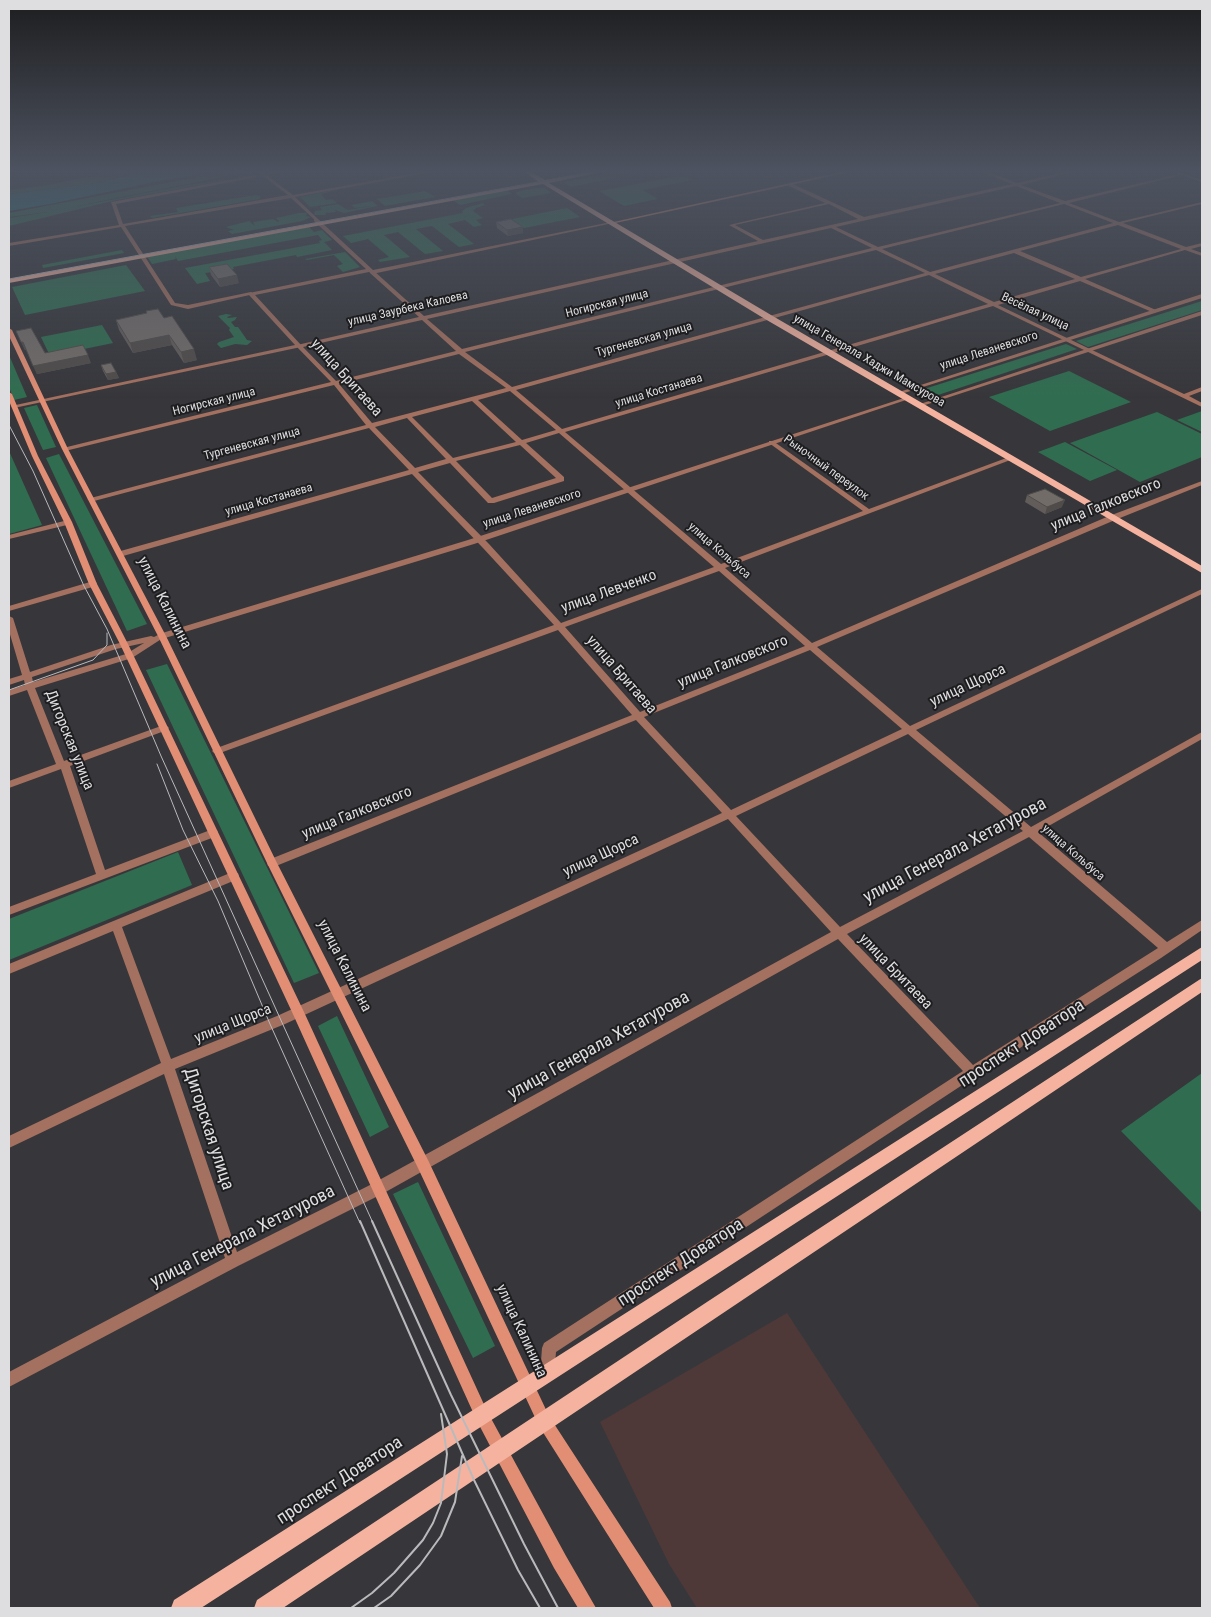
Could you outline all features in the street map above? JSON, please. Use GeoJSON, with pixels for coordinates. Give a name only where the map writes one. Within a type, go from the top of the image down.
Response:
{"type":"FeatureCollection","features":[{"type":"Feature","properties":{"kind":"main road"},"geometry":{"type":"LineString","coordinates":[[9,276],[183,246]]}},
{"type":"Feature","properties":{"kind":"main road","name":"улица Генерала Хаджи Мамсурова"},"geometry":{"type":"LineString","coordinates":[[650,246],[1202,570]]}},
{"type":"Feature","properties":{"kind":"main road"},"geometry":{"type":"LineString","coordinates":[[9,281],[141,254]]}},
{"type":"Feature","properties":{"kind":"main road","name":"улица Калинина"},"geometry":{"type":"LineString","coordinates":[[9,330],[41,401],[162,636],[272,863],[423,1164],[544,1421],[664,1608]]}},
{"type":"Feature","properties":{"kind":"main road"},"geometry":{"type":"LineString","coordinates":[[9,394],[12,407],[68,522],[93,584],[124,644],[128,656],[298,1012],[482,1416],[560,1562],[588,1608]]}},
{"type":"Feature","properties":{"kind":"main road","name":"проспект Доватора"},"geometry":{"type":"LineString","coordinates":[[182,1608],[1202,952]]}},
{"type":"Feature","properties":{"kind":"main road"},"geometry":{"type":"LineString","coordinates":[[265,1608],[1202,984]]}},
{"type":"Feature","properties":{"kind":"street"},"geometry":{"type":"LineString","coordinates":[[136,246],[173,304],[182,307],[485,246]]}},
{"type":"Feature","properties":{"kind":"street","name":"улица Кольбуса"},"geometry":{"type":"LineString","coordinates":[[344,246],[461,352],[511,389],[559,432],[630,490],[1166,948]]}},
{"type":"Feature","properties":{"kind":"street","name":"улица Заурбека Калоева"},"geometry":{"type":"LineString","coordinates":[[12,407],[299,346],[742,246]]}},
{"type":"Feature","properties":{"kind":"street","name":"Весёлая улица"},"geometry":{"type":"LineString","coordinates":[[873,246],[1202,405]]}},
{"type":"Feature","properties":{"kind":"street","name":"Ногирская улица"},"geometry":{"type":"LineString","coordinates":[[65,449],[717,287],[888,246]]}},
{"type":"Feature","properties":{"kind":"street","name":"Тургеневская улица"},"geometry":{"type":"LineString","coordinates":[[91,499],[511,389],[768,317],[1032,246]]}},
{"type":"Feature","properties":{"kind":"street"},"geometry":{"type":"LineString","coordinates":[[1179,246],[1202,255]]}},
{"type":"Feature","properties":{"kind":"street","name":"улица Костанаева"},"geometry":{"type":"LineString","coordinates":[[120,554],[452,460],[559,432],[1194,246]]}},
{"type":"Feature","properties":{"kind":"street"},"geometry":{"type":"LineString","coordinates":[[1015,251],[1154,311]]}},
{"type":"Feature","properties":{"kind":"street","name":"улица Бритаева"},"geometry":{"type":"LineString","coordinates":[[251,294],[335,383],[370,425],[480,539],[638,716],[839,933],[972,1072]]}},
{"type":"Feature","properties":{"kind":"street","name":"улица Леваневского"},"geometry":{"type":"LineString","coordinates":[[898,393],[1202,296]]}},
{"type":"Feature","properties":{"kind":"street"},"geometry":{"type":"LineString","coordinates":[[920,405],[1202,313]]}},
{"type":"Feature","properties":{"kind":"street"},"geometry":{"type":"LineString","coordinates":[[1184,396],[1202,389]]}},
{"type":"Feature","properties":{"kind":"street","name":"улица Леваневского"},"geometry":{"type":"LineString","coordinates":[[9,693],[29,681],[124,644],[162,636],[480,539],[909,398]]}},
{"type":"Feature","properties":{"kind":"street"},"geometry":{"type":"LineString","coordinates":[[408,416],[492,501],[560,479],[473,399]]}},
{"type":"Feature","properties":{"kind":"street","name":"Рыночный переулок"},"geometry":{"type":"LineString","coordinates":[[771,442],[867,511]]}},
{"type":"Feature","properties":{"kind":"street","name":"улица Левченко"},"geometry":{"type":"LineString","coordinates":[[217,751],[719,568],[1011,458]]}},
{"type":"Feature","properties":{"kind":"street","name":"улица Галковского"},"geometry":{"type":"LineString","coordinates":[[272,863],[812,646],[1112,518],[1202,482]]}},
{"type":"Feature","properties":{"kind":"street"},"geometry":{"type":"LineString","coordinates":[[9,537],[68,522]]}},
{"type":"Feature","properties":{"kind":"street"},"geometry":{"type":"LineString","coordinates":[[9,609],[93,584]]}},
{"type":"Feature","properties":{"kind":"street","name":"улица Щорса"},"geometry":{"type":"LineString","coordinates":[[9,1142],[168,1066],[339,994],[729,814],[1202,591]]}},
{"type":"Feature","properties":{"kind":"street","name":"Дигорская улица"},"geometry":{"type":"LineString","coordinates":[[9,618],[29,681],[60,763],[64,766],[101,874]]}},
{"type":"Feature","properties":{"kind":"street","name":"улица Леваневского"},"geometry":{"type":"LineString","coordinates":[[9,682],[29,681],[128,656],[162,636]]}},
{"type":"Feature","properties":{"kind":"street"},"geometry":{"type":"LineString","coordinates":[[9,786],[164,728]]}},
{"type":"Feature","properties":{"kind":"street","name":"улица Генерала Хетагурова"},"geometry":{"type":"LineString","coordinates":[[9,1380],[233,1261],[377,1189],[839,933],[1030,832],[1202,735]]}},
{"type":"Feature","properties":{"kind":"street"},"geometry":{"type":"LineString","coordinates":[[9,911],[101,874],[213,833]]}},
{"type":"Feature","properties":{"kind":"street"},"geometry":{"type":"LineString","coordinates":[[9,969],[234,876]]}},
{"type":"Feature","properties":{"kind":"street"},"geometry":{"type":"LineString","coordinates":[[546,1375],[549,1348],[1202,924]]}},
{"type":"Feature","properties":{"kind":"street","name":"Дигорская улица"},"geometry":{"type":"LineString","coordinates":[[116,925],[168,1066],[233,1261]]}},
{"type":"Feature","properties":{"kind":"shaded area"},"geometry":{"type":"Polygon","coordinates":[[[787,1313],[980,1608],[697,1608],[669,1564],[600,1422],[787,1313]]]}},
{"type":"Feature","properties":{"kind":"green space"},"geometry":{"type":"Polygon","coordinates":[[[196,246],[256,246],[178,261],[175,256],[176,259],[152,264],[146,255],[196,246]]]}},
{"type":"Feature","properties":{"kind":"green space"},"geometry":{"type":"Polygon","coordinates":[[[301,246],[328,246],[332,250],[205,273],[210,281],[197,284],[185,268],[301,246]]]}},
{"type":"Feature","properties":{"kind":"green space"},"geometry":{"type":"Polygon","coordinates":[[[377,246],[398,246],[410,257],[380,262],[378,260],[389,257],[377,246]]]}},
{"type":"Feature","properties":{"kind":"green space"},"geometry":{"type":"Polygon","coordinates":[[[416,246],[437,246],[443,251],[425,254],[416,246]]]}},
{"type":"Feature","properties":{"kind":"green space"},"geometry":{"type":"Polygon","coordinates":[[[122,250],[124,253],[43,268],[42,265],[122,250]]]}},
{"type":"Feature","properties":{"kind":"green space"},"geometry":{"type":"Polygon","coordinates":[[[345,252],[360,267],[343,272],[337,266],[343,264],[334,255],[305,259],[345,252]]]}},
{"type":"Feature","properties":{"kind":"green space"},"geometry":{"type":"Polygon","coordinates":[[[126,265],[145,291],[25,315],[12,287],[126,265]]]}},
{"type":"Feature","properties":{"kind":"green space"},"geometry":{"type":"Polygon","coordinates":[[[1202,301],[1202,310],[1088,347],[1076,341],[1202,301]]]}},
{"type":"Feature","properties":{"kind":"green space"},"geometry":{"type":"Polygon","coordinates":[[[232,315],[228,318],[237,317],[231,322],[235,327],[238,327],[247,340],[252,341],[247,345],[235,344],[221,348],[217,344],[234,337],[229,330],[230,328],[218,316],[232,315]]]}},
{"type":"Feature","properties":{"kind":"green space"},"geometry":{"type":"Polygon","coordinates":[[[102,325],[113,343],[50,356],[41,337],[102,325]]]}},
{"type":"Feature","properties":{"kind":"green space"},"geometry":{"type":"Polygon","coordinates":[[[1066,344],[1077,349],[932,397],[921,390],[1066,344]]]}},
{"type":"Feature","properties":{"kind":"green space"},"geometry":{"type":"Polygon","coordinates":[[[9,355],[27,397],[14,400],[9,387],[9,355]]]}},
{"type":"Feature","properties":{"kind":"green space"},"geometry":{"type":"Polygon","coordinates":[[[1069,371],[1131,402],[1050,431],[989,397],[1069,371]]]}},
{"type":"Feature","properties":{"kind":"green space"},"geometry":{"type":"Polygon","coordinates":[[[37,405],[56,447],[43,450],[24,408],[37,405]]]}},
{"type":"Feature","properties":{"kind":"green space"},"geometry":{"type":"Polygon","coordinates":[[[1202,411],[1202,432],[1177,420],[1202,411]]]}},
{"type":"Feature","properties":{"kind":"green space"},"geometry":{"type":"Polygon","coordinates":[[[1157,412],[1202,434],[1202,457],[1140,482],[1070,443],[1157,412]]]}},
{"type":"Feature","properties":{"kind":"green space"},"geometry":{"type":"Polygon","coordinates":[[[1065,442],[1117,470],[1090,481],[1038,452],[1065,442]]]}},
{"type":"Feature","properties":{"kind":"green space"},"geometry":{"type":"Polygon","coordinates":[[[9,451],[42,525],[9,534],[9,451]]]}},
{"type":"Feature","properties":{"kind":"green space"},"geometry":{"type":"Polygon","coordinates":[[[59,454],[147,624],[127,631],[46,458],[59,454]]]}},
{"type":"Feature","properties":{"kind":"green space"},"geometry":{"type":"Polygon","coordinates":[[[167,664],[319,973],[294,983],[146,670],[167,664]]]}},
{"type":"Feature","properties":{"kind":"green space"},"geometry":{"type":"Polygon","coordinates":[[[178,852],[192,885],[9,960],[9,919],[178,852]]]}},
{"type":"Feature","properties":{"kind":"green space"},"geometry":{"type":"Polygon","coordinates":[[[337,1016],[389,1127],[370,1137],[318,1026],[337,1016]]]}},
{"type":"Feature","properties":{"kind":"green space"},"geometry":{"type":"Polygon","coordinates":[[[1202,1073],[1202,1213],[1121,1131],[1202,1073]]]}},
{"type":"Feature","properties":{"kind":"green space"},"geometry":{"type":"Polygon","coordinates":[[[418,1182],[495,1346],[473,1358],[393,1194],[418,1182]]]}},
{"type":"Feature","properties":{"kind":"building"},"geometry":{"type":"Polygon","coordinates":[[[227,264],[237,275],[218,279],[209,267],[227,264]]]}},
{"type":"Feature","properties":{"kind":"building"},"geometry":{"type":"Polygon","coordinates":[[[158,309],[164,318],[172,316],[194,349],[181,352],[169,335],[130,343],[116,320],[158,309]]]}},
{"type":"Feature","properties":{"kind":"building"},"geometry":{"type":"Polygon","coordinates":[[[31,328],[45,353],[83,345],[88,355],[33,366],[16,331],[31,328]]]}},
{"type":"Feature","properties":{"kind":"building"},"geometry":{"type":"Polygon","coordinates":[[[111,363],[116,372],[106,374],[101,365],[111,363]]]}},
{"type":"Feature","properties":{"kind":"building"},"geometry":{"type":"Polygon","coordinates":[[[1045,489],[1065,500],[1047,507],[1027,495],[1045,489]]]}},
{"type":"Feature","properties":{"kind":"tram line"},"geometry":{"type":"LineString","coordinates":[[9,279],[186,246]]}},
{"type":"Feature","properties":{"kind":"tram line"},"geometry":{"type":"LineString","coordinates":[[9,425],[33,471],[84,586],[107,629],[161,756],[373,1223]]}},
{"type":"Feature","properties":{"kind":"tram line"},"geometry":{"type":"LineString","coordinates":[[9,690],[93,660],[107,645],[107,633]]}},
{"type":"Feature","properties":{"kind":"tram line"},"geometry":{"type":"LineString","coordinates":[[157,764],[183,830],[218,901],[270,1024],[360,1223]]}},
{"type":"Feature","properties":{"kind":"tram line"},"geometry":{"type":"LineString","coordinates":[[360,1221],[474,1480],[518,1570],[540,1608]]}},
{"type":"Feature","properties":{"kind":"tram line"},"geometry":{"type":"LineString","coordinates":[[372,1221],[451,1395],[524,1544],[558,1608]]}},
{"type":"Feature","properties":{"kind":"tram line"},"geometry":{"type":"LineString","coordinates":[[351,1608],[372,1593],[394,1573],[423,1540],[433,1523],[441,1503],[447,1454],[441,1414]]}},
{"type":"Feature","properties":{"kind":"tram line"},"geometry":{"type":"LineString","coordinates":[[374,1608],[391,1596],[420,1565],[441,1536],[455,1502],[462,1456]]}}]}
